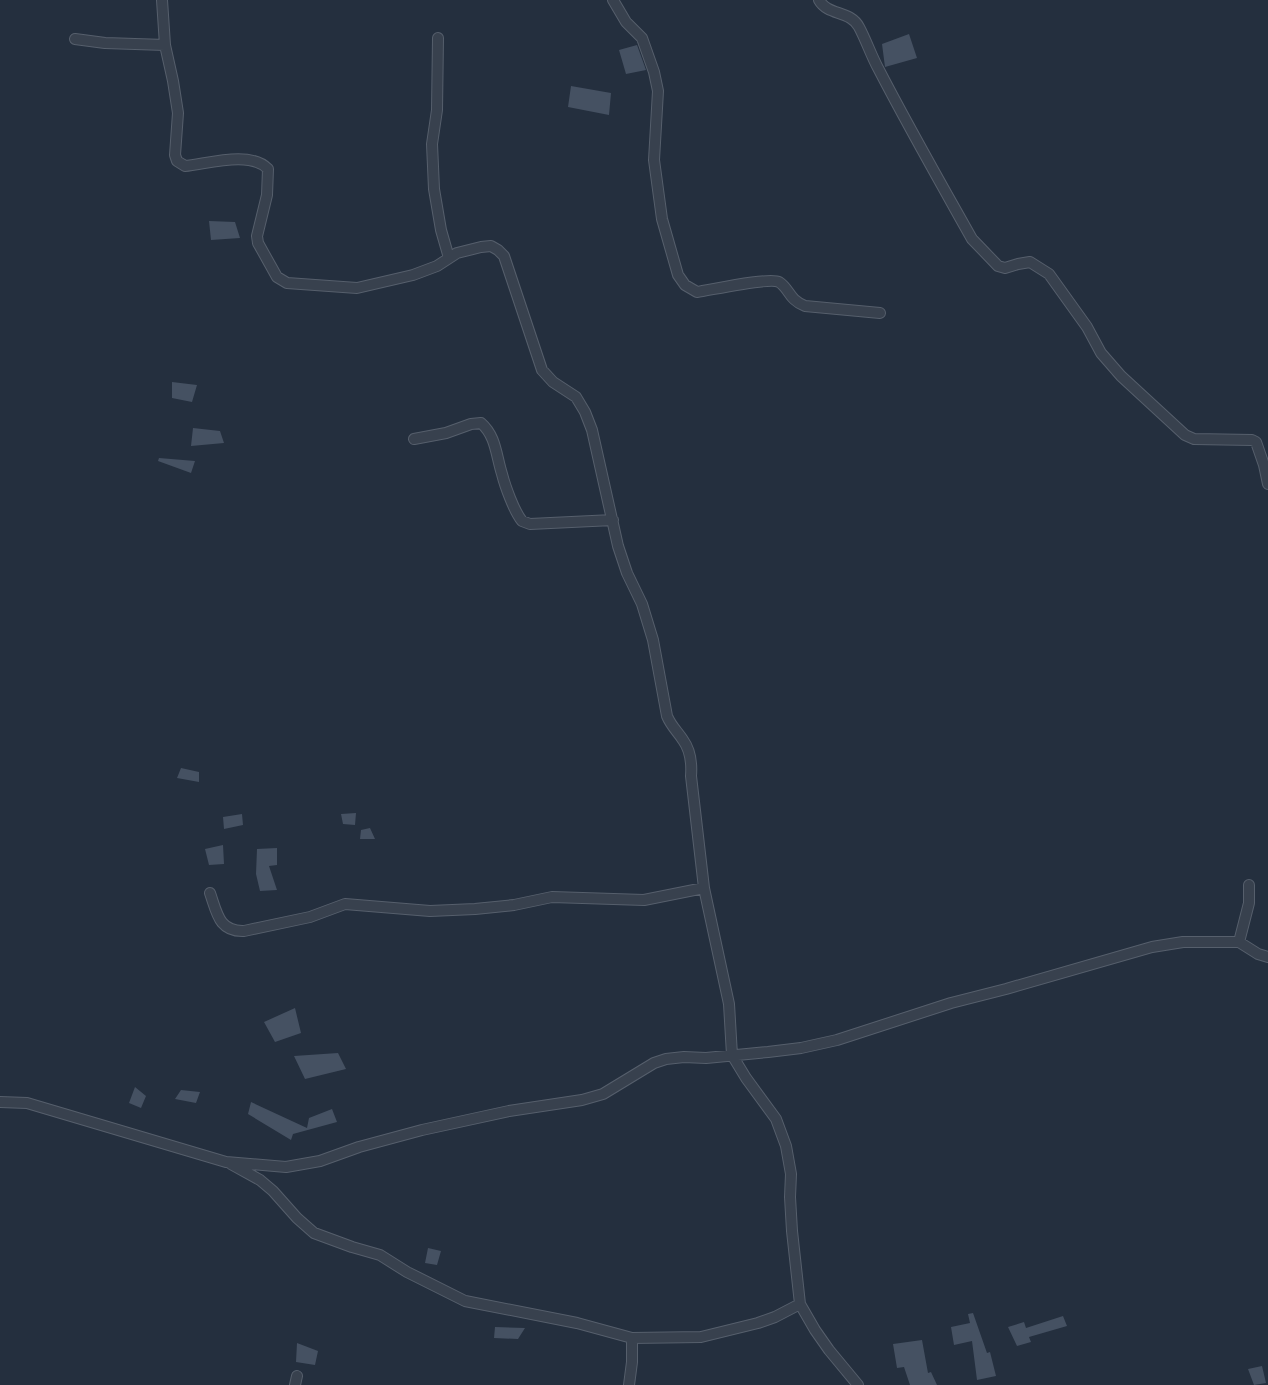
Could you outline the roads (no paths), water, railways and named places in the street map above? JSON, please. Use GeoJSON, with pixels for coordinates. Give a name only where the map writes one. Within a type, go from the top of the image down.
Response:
{"type":"FeatureCollection","features":[{"type":"Feature","properties":{"kind":"street"},"geometry":{"type":"LineString","coordinates":[[162,0],[165,45],[174,81],[178,113],[175,155],[177,161],[185,166],[221,160],[255,162],[268,169],[267,195],[257,236],[258,243],[277,277],[287,282],[357,288],[413,275],[437,266],[458,253],[491,246],[504,256],[542,370],[553,382],[576,398],[585,412],[592,430],[618,546],[627,573],[642,604],[654,640],[667,716],[670,724],[683,740],[692,762],[691,776],[704,888],[729,1004],[732,1054],[746,1078],[776,1119],[786,1146],[791,1174],[792,1240],[800,1304],[819,1337],[858,1385]]}},
{"type":"Feature","properties":{"kind":"street"},"geometry":{"type":"LineString","coordinates":[[613,0],[626,22],[642,38],[654,72],[658,90],[654,160],[662,219],[678,275],[686,285],[697,292],[776,281],[781,284],[797,303],[805,306],[880,313]]}},
{"type":"Feature","properties":{"kind":"street"},"geometry":{"type":"LineString","coordinates":[[819,0],[826,9],[848,16],[858,25],[877,67],[972,239],[991,261],[1005,268],[1030,262],[1049,274],[1087,327],[1101,353],[1121,376],[1189,437],[1252,440],[1256,442],[1264,465],[1268,486]]}},
{"type":"Feature","properties":{"kind":"street"},"geometry":{"type":"LineString","coordinates":[[438,38],[437,110],[432,144],[433,171],[441,230],[449,258]]}},
{"type":"Feature","properties":{"kind":"street"},"geometry":{"type":"LineString","coordinates":[[75,39],[105,43],[165,45]]}},
{"type":"Feature","properties":{"kind":"street"},"geometry":{"type":"LineString","coordinates":[[414,439],[481,423],[487,428],[494,440],[502,475],[522,522],[530,524],[613,520]]}},
{"type":"Feature","properties":{"kind":"street"},"geometry":{"type":"LineString","coordinates":[[1239,942],[1249,903],[1249,885]]}},
{"type":"Feature","properties":{"kind":"street"},"geometry":{"type":"LineString","coordinates":[[210,893],[222,924],[235,931],[244,931],[310,917],[345,904],[430,910],[475,909],[514,905],[552,897],[644,900],[704,888]]}},
{"type":"Feature","properties":{"kind":"street"},"geometry":{"type":"LineString","coordinates":[[226,1162],[286,1167],[320,1161],[359,1147],[422,1130],[509,1111],[582,1100],[603,1094],[654,1063],[666,1059],[684,1057],[706,1058],[801,1048],[837,1040],[952,1003],[1152,947],[1183,942],[1239,942],[1258,954],[1268,957]]}},
{"type":"Feature","properties":{"kind":"street"},"geometry":{"type":"LineString","coordinates":[[0,1102],[27,1103],[226,1162],[260,1180],[314,1233],[380,1255],[407,1272],[465,1301],[577,1323],[632,1338],[701,1337],[758,1323],[775,1317],[800,1304]]}},
{"type":"Feature","properties":{"kind":"street"},"geometry":{"type":"LineString","coordinates":[[629,1385],[632,1362],[632,1338]]}}]}
